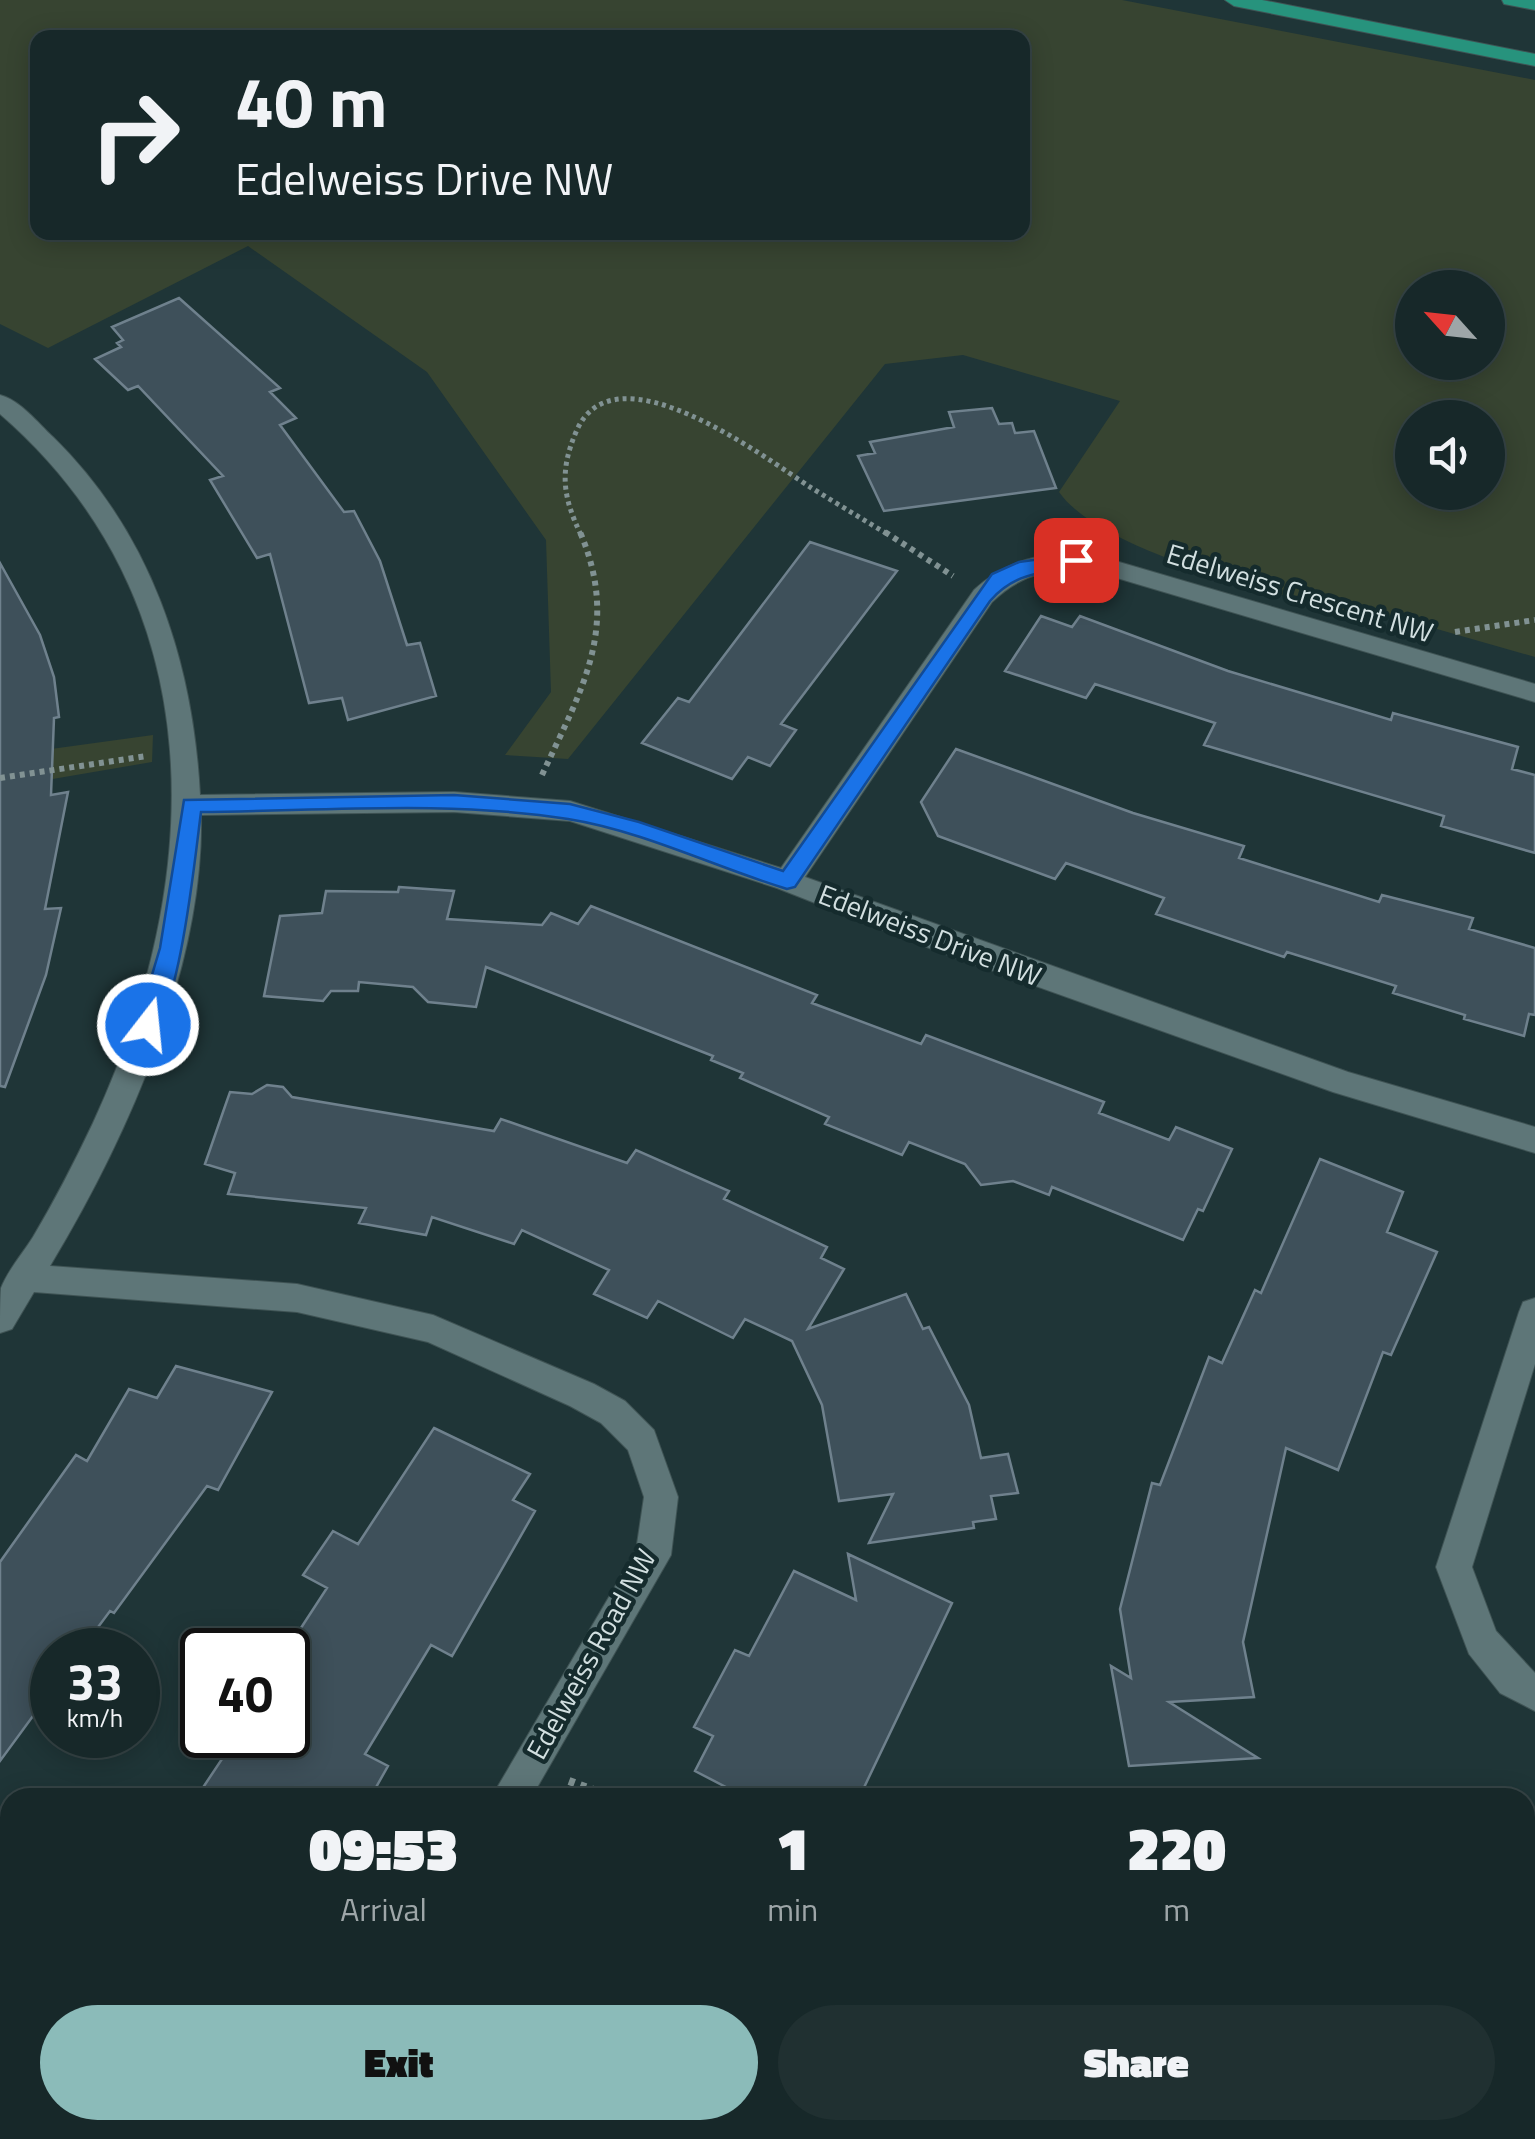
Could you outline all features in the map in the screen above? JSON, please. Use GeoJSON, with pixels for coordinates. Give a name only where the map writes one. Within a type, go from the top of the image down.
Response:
{"type":"FeatureCollection","features":[{"type":"Feature","properties":{"kind":"main road"},"geometry":{"type":"LineString","coordinates":[[1234,0],[1535,60]]}},
{"type":"Feature","properties":{"kind":"main road"},"geometry":{"type":"LineString","coordinates":[[1512,0],[1535,4]]}},
{"type":"Feature","properties":{"kind":"street"},"geometry":{"type":"LineString","coordinates":[[0,402],[26,423],[117,530],[147,590],[174,675],[188,756],[191,805],[171,948],[118,1106],[26,1278],[0,1318]]}},
{"type":"Feature","properties":{"kind":"street","name":"Edelweiss Crescent NW"},"geometry":{"type":"LineString","coordinates":[[787,881],[983,596],[999,579],[1019,568],[1076,560],[1535,693]]}},
{"type":"Feature","properties":{"kind":"street","name":"Edelweiss Drive NW"},"geometry":{"type":"LineString","coordinates":[[191,805],[336,800],[527,808],[570,812],[631,827],[1188,1029],[1535,1140]]}},
{"type":"Feature","properties":{"kind":"street","name":"Edelweiss Road NW"},"geometry":{"type":"LineString","coordinates":[[26,1278],[297,1298],[433,1329],[582,1394],[613,1412],[642,1440],[662,1497],[653,1555],[516,1788]]}},
{"type":"Feature","properties":{"kind":"street"},"geometry":{"type":"LineString","coordinates":[[1535,1312],[1454,1567],[1482,1642],[1513,1680],[1535,1693]]}},
{"type":"Feature","properties":{"kind":"path"},"geometry":{"type":"LineString","coordinates":[[527,808],[593,664],[595,584],[585,544],[565,506],[562,475],[576,435],[592,408],[614,400],[648,398],[673,405],[760,452],[983,596]]}},
{"type":"Feature","properties":{"kind":"path"},"geometry":{"type":"LineString","coordinates":[[0,778],[155,755]]}},
{"type":"Feature","properties":{"kind":"green space"},"geometry":{"type":"Polygon","coordinates":[[[0,0],[1122,0],[1535,80],[1535,657],[1381,613],[1366,618],[1247,585],[1115,535],[1081,514],[1059,492],[1120,401],[963,355],[885,364],[568,759],[505,755],[551,692],[546,540],[427,372],[248,246],[48,348],[0,324],[0,0]]]}},
{"type":"Feature","properties":{"kind":"green space"},"geometry":{"type":"Polygon","coordinates":[[[153,735],[152,762],[0,788],[0,756],[153,735]]]}},
{"type":"Feature","properties":{"kind":"building"},"geometry":{"type":"Polygon","coordinates":[[[179,298],[280,388],[270,392],[296,418],[280,425],[344,512],[354,511],[380,561],[407,645],[420,643],[436,696],[348,720],[342,698],[309,703],[270,554],[257,558],[210,480],[223,476],[138,386],[128,390],[95,359],[121,347],[117,343],[123,340],[112,327],[179,298]]]}},
{"type":"Feature","properties":{"kind":"building"},"geometry":{"type":"Polygon","coordinates":[[[992,408],[999,424],[1012,423],[1015,433],[1034,431],[1056,488],[884,511],[858,456],[875,453],[870,442],[954,427],[949,412],[992,408]]]}},
{"type":"Feature","properties":{"kind":"building"},"geometry":{"type":"Polygon","coordinates":[[[810,542],[897,571],[781,724],[796,730],[770,766],[748,757],[732,779],[642,743],[678,698],[689,702],[810,542]]]}},
{"type":"Feature","properties":{"kind":"building"},"geometry":{"type":"Polygon","coordinates":[[[0,563],[40,635],[54,677],[59,717],[54,718],[51,795],[68,792],[45,909],[61,908],[46,975],[5,1087],[0,1086],[0,563]]]}},
{"type":"Feature","properties":{"kind":"building"},"geometry":{"type":"Polygon","coordinates":[[[1041,616],[1072,627],[1080,616],[1228,671],[1391,720],[1393,713],[1518,747],[1512,769],[1535,775],[1535,853],[1441,826],[1444,816],[1204,745],[1215,723],[1095,684],[1086,698],[1005,671],[1041,616]]]}},
{"type":"Feature","properties":{"kind":"building"},"geometry":{"type":"Polygon","coordinates":[[[956,749],[1133,813],[1244,846],[1239,858],[1379,902],[1382,895],[1473,918],[1469,929],[1535,948],[1535,1015],[1529,1014],[1524,1036],[1464,1019],[1465,1015],[1393,993],[1396,986],[1287,952],[1284,957],[1156,914],[1164,898],[1066,863],[1055,879],[938,836],[921,802],[956,749]]]}},
{"type":"Feature","properties":{"kind":"building"},"geometry":{"type":"Polygon","coordinates":[[[399,887],[454,891],[447,919],[542,925],[551,913],[578,924],[591,906],[817,995],[812,1003],[921,1044],[926,1035],[1104,1102],[1099,1113],[1169,1140],[1176,1127],[1232,1149],[1203,1211],[1198,1209],[1183,1240],[1052,1187],[1049,1195],[1013,1181],[981,1185],[965,1164],[909,1142],[902,1155],[825,1124],[829,1117],[740,1078],[743,1073],[711,1060],[713,1056],[486,967],[476,1007],[428,1002],[413,987],[359,982],[358,991],[331,991],[323,1001],[264,996],[280,916],[322,913],[326,891],[398,892],[399,887]]]}},
{"type":"Feature","properties":{"kind":"building"},"geometry":{"type":"Polygon","coordinates":[[[267,1085],[283,1087],[292,1097],[494,1131],[501,1119],[627,1163],[636,1150],[729,1191],[724,1199],[827,1247],[821,1258],[844,1269],[808,1329],[906,1294],[923,1329],[929,1327],[969,1405],[981,1458],[1008,1454],[1018,1493],[991,1496],[996,1519],[973,1522],[974,1528],[869,1543],[893,1494],[839,1501],[822,1405],[792,1341],[745,1319],[733,1338],[658,1301],[647,1318],[594,1294],[609,1270],[522,1230],[514,1244],[432,1217],[426,1235],[359,1223],[366,1208],[228,1194],[235,1173],[205,1164],[230,1092],[252,1094],[267,1085]]]}},
{"type":"Feature","properties":{"kind":"building"},"geometry":{"type":"Polygon","coordinates":[[[1320,1159],[1403,1192],[1387,1232],[1437,1252],[1391,1355],[1383,1352],[1338,1470],[1286,1448],[1243,1642],[1254,1697],[1169,1702],[1258,1758],[1129,1766],[1111,1666],[1131,1678],[1120,1609],[1152,1483],[1160,1485],[1209,1357],[1222,1363],[1255,1290],[1261,1293],[1320,1159]]]}},
{"type":"Feature","properties":{"kind":"building"},"geometry":{"type":"Polygon","coordinates":[[[176,1366],[272,1392],[218,1490],[207,1486],[114,1613],[110,1611],[97,1628],[30,1628],[30,1720],[0,1761],[0,1562],[76,1455],[87,1461],[129,1389],[157,1398],[176,1366]]]}},
{"type":"Feature","properties":{"kind":"building"},"geometry":{"type":"Polygon","coordinates":[[[434,1428],[530,1474],[513,1500],[535,1511],[452,1656],[431,1645],[365,1754],[388,1766],[376,1788],[203,1788],[223,1758],[310,1758],[310,1628],[301,1628],[327,1588],[303,1575],[333,1531],[358,1544],[434,1428]]]}},
{"type":"Feature","properties":{"kind":"building"},"geometry":{"type":"Polygon","coordinates":[[[848,1554],[952,1603],[864,1788],[728,1788],[695,1771],[713,1736],[694,1727],[735,1650],[749,1656],[794,1571],[856,1600],[848,1554]]]}},
{"type":"Feature","properties":{"kind":"route"},"geometry":{"type":"LineString","coordinates":[[148,1025],[171,948],[185,874],[191,805],[336,800],[454,802],[570,812],[631,827],[787,881],[983,596],[999,579],[1019,568],[1050,560],[1076,560]]}}]}
